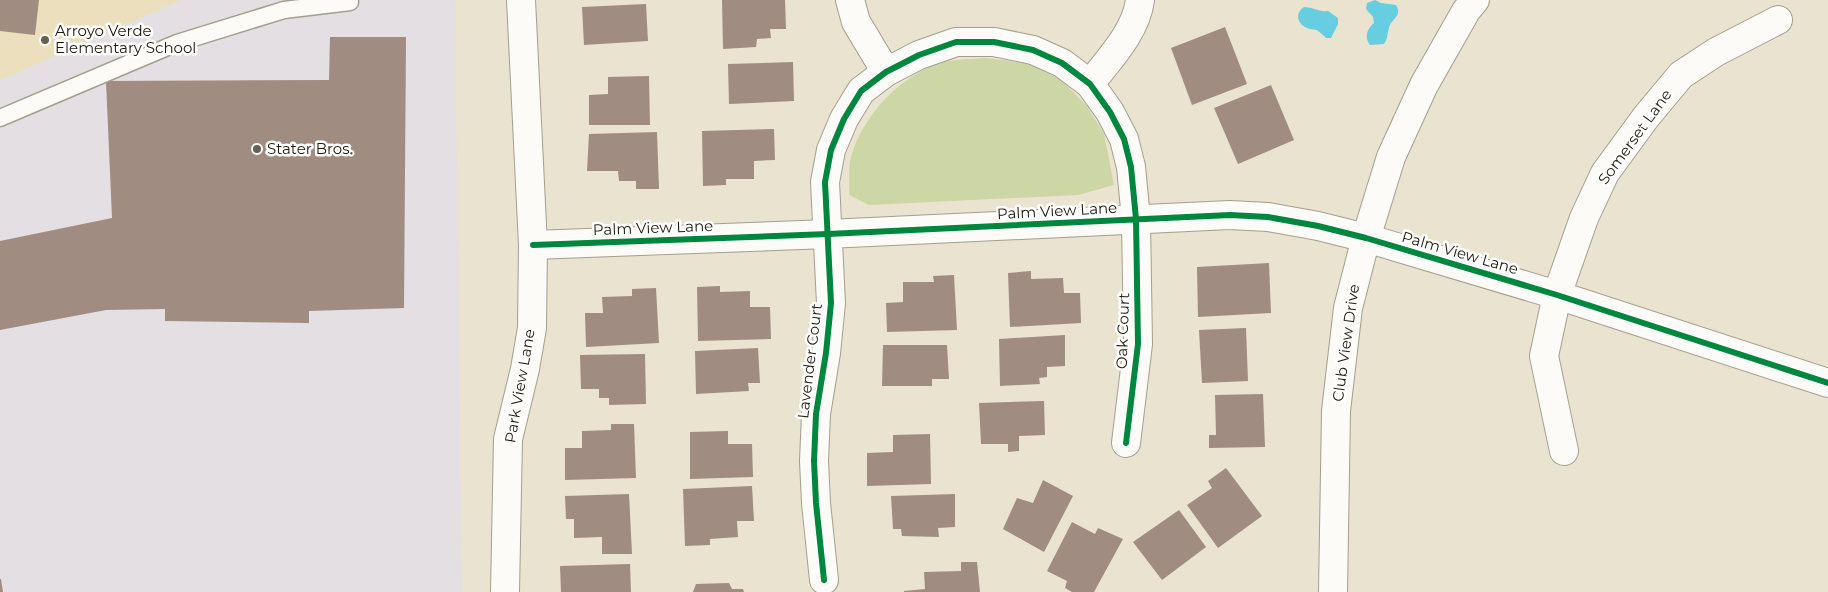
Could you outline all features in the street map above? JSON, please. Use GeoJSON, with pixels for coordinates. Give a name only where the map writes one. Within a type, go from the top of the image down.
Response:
{"type":"FeatureCollection","features":[{"type":"Feature","properties":{"kind":"street","name":"Park View Lane"},"geometry":{"type":"LineString","coordinates":[[505,592],[508,439],[525,369],[532,328],[534,245],[521,0]]}},
{"type":"Feature","properties":{"kind":"street"},"geometry":{"type":"LineString","coordinates":[[850,0],[856,22],[886,72]]}},
{"type":"Feature","properties":{"kind":"street"},"geometry":{"type":"LineString","coordinates":[[1090,84],[1126,37],[1139,9],[1140,0]]}},
{"type":"Feature","properties":{"kind":"street","name":"Club View Drive"},"geometry":{"type":"LineString","coordinates":[[1333,592],[1336,411],[1348,308],[1366,238],[1391,157],[1424,85],[1466,12],[1475,0]]}},
{"type":"Feature","properties":{"kind":"street","name":"Somerset Lane"},"geometry":{"type":"LineString","coordinates":[[1564,451],[1544,356],[1557,295],[1584,218],[1605,173],[1646,117],[1681,75],[1716,52],[1778,20]]}},
{"type":"Feature","properties":{"kind":"street","name":"Oak Court"},"geometry":{"type":"LineString","coordinates":[[886,72],[919,55],[956,42],[994,42],[1033,50],[1062,63],[1090,84],[1110,112],[1124,139],[1131,167],[1136,219],[1138,344],[1126,443]]}},
{"type":"Feature","properties":{"kind":"street","name":"Lavender Court"},"geometry":{"type":"LineString","coordinates":[[824,580],[814,461],[816,414],[826,353],[831,303],[825,182],[831,150],[844,119],[861,91],[886,72]]}},
{"type":"Feature","properties":{"kind":"street","name":"Palm View Lane"},"geometry":{"type":"LineString","coordinates":[[534,245],[828,234],[1230,215],[1268,217],[1318,226],[1366,238],[1557,295],[1828,383]]}},
{"type":"Feature","properties":{"kind":"lane"},"geometry":{"type":"LineString","coordinates":[[0,118],[177,43],[284,10],[350,2]]}},
{"type":"Feature","properties":{"kind":"shaded area","name":"Arroyo Verde Elementary School"},"geometry":{"type":"Polygon","coordinates":[[[0,0],[181,0],[0,80],[0,0]]]}},
{"type":"Feature","properties":{"kind":"shaded area"},"geometry":{"type":"Polygon","coordinates":[[[181,0],[455,0],[462,592],[0,592],[0,80],[181,0]]]}},
{"type":"Feature","properties":{"kind":"green space"},"geometry":{"type":"Polygon","coordinates":[[[986,58],[1026,63],[1061,80],[1086,105],[1104,134],[1114,185],[1078,195],[869,205],[849,195],[850,161],[857,141],[874,112],[886,98],[913,76],[928,68],[949,61],[986,58]]]}},
{"type":"Feature","properties":{"kind":"water"},"geometry":{"type":"Polygon","coordinates":[[[1375,0],[1381,3],[1396,5],[1398,12],[1390,25],[1384,44],[1370,45],[1367,33],[1374,23],[1373,17],[1366,9],[1367,3],[1375,0]]]}},
{"type":"Feature","properties":{"kind":"water"},"geometry":{"type":"Polygon","coordinates":[[[1304,7],[1328,11],[1338,18],[1338,24],[1331,38],[1326,38],[1317,30],[1302,25],[1298,14],[1304,7]]]}},
{"type":"Feature","properties":{"kind":"building"},"geometry":{"type":"Polygon","coordinates":[[[0,0],[39,0],[35,35],[0,31],[0,0]]]}},
{"type":"Feature","properties":{"kind":"building"},"geometry":{"type":"Polygon","coordinates":[[[722,0],[785,0],[786,29],[770,29],[771,38],[757,39],[756,47],[723,49],[722,0]]]}},
{"type":"Feature","properties":{"kind":"building"},"geometry":{"type":"Polygon","coordinates":[[[646,4],[648,41],[584,45],[582,7],[646,4]]]}},
{"type":"Feature","properties":{"kind":"building"},"geometry":{"type":"Polygon","coordinates":[[[1225,27],[1247,84],[1192,105],[1171,48],[1225,27]]]}},
{"type":"Feature","properties":{"kind":"building","name":"Stater Bros."},"geometry":{"type":"Polygon","coordinates":[[[330,37],[406,37],[404,308],[309,311],[309,323],[165,321],[165,309],[106,310],[0,330],[0,241],[112,218],[106,81],[329,80],[330,37]]]}},
{"type":"Feature","properties":{"kind":"building"},"geometry":{"type":"Polygon","coordinates":[[[793,62],[794,101],[729,104],[728,64],[793,62]]]}},
{"type":"Feature","properties":{"kind":"building"},"geometry":{"type":"Polygon","coordinates":[[[649,76],[650,125],[589,125],[589,95],[608,94],[608,77],[649,76]]]}},
{"type":"Feature","properties":{"kind":"building"},"geometry":{"type":"Polygon","coordinates":[[[1271,85],[1294,140],[1238,164],[1214,108],[1271,85]]]}},
{"type":"Feature","properties":{"kind":"building"},"geometry":{"type":"Polygon","coordinates":[[[774,129],[775,160],[754,161],[754,179],[726,179],[726,185],[703,186],[702,131],[774,129]]]}},
{"type":"Feature","properties":{"kind":"building"},"geometry":{"type":"Polygon","coordinates":[[[657,132],[659,189],[636,189],[636,181],[619,181],[618,171],[587,171],[589,134],[657,132]]]}},
{"type":"Feature","properties":{"kind":"building"},"geometry":{"type":"Polygon","coordinates":[[[1269,263],[1271,313],[1198,317],[1197,267],[1269,263]]]}},
{"type":"Feature","properties":{"kind":"building"},"geometry":{"type":"Polygon","coordinates":[[[1031,271],[1031,279],[1063,278],[1064,293],[1080,293],[1081,323],[1010,327],[1008,273],[1031,271]]]}},
{"type":"Feature","properties":{"kind":"building"},"geometry":{"type":"Polygon","coordinates":[[[954,275],[957,330],[887,332],[886,303],[903,302],[903,282],[934,282],[933,276],[954,275]]]}},
{"type":"Feature","properties":{"kind":"building"},"geometry":{"type":"Polygon","coordinates":[[[720,286],[720,292],[750,291],[750,307],[770,307],[771,339],[698,341],[697,287],[720,286]]]}},
{"type":"Feature","properties":{"kind":"building"},"geometry":{"type":"Polygon","coordinates":[[[656,288],[659,343],[586,347],[585,313],[603,313],[602,297],[632,296],[632,289],[656,288]]]}},
{"type":"Feature","properties":{"kind":"building"},"geometry":{"type":"Polygon","coordinates":[[[1246,328],[1248,381],[1202,383],[1199,330],[1246,328]]]}},
{"type":"Feature","properties":{"kind":"building"},"geometry":{"type":"Polygon","coordinates":[[[1065,335],[1065,366],[1047,367],[1047,377],[1039,378],[1040,384],[1000,386],[999,339],[1065,335]]]}},
{"type":"Feature","properties":{"kind":"building"},"geometry":{"type":"Polygon","coordinates":[[[883,345],[947,345],[949,379],[932,379],[932,386],[882,386],[883,345]]]}},
{"type":"Feature","properties":{"kind":"building"},"geometry":{"type":"Polygon","coordinates":[[[758,348],[760,383],[748,383],[749,391],[696,394],[695,351],[758,348]]]}},
{"type":"Feature","properties":{"kind":"building"},"geometry":{"type":"Polygon","coordinates":[[[645,354],[646,404],[609,405],[609,398],[599,398],[599,389],[581,389],[580,355],[645,354]]]}},
{"type":"Feature","properties":{"kind":"building"},"geometry":{"type":"Polygon","coordinates":[[[1263,394],[1265,447],[1209,448],[1209,435],[1216,435],[1215,395],[1263,394]]]}},
{"type":"Feature","properties":{"kind":"building"},"geometry":{"type":"Polygon","coordinates":[[[1044,401],[1045,435],[1019,436],[1019,451],[1008,452],[1008,444],[981,444],[979,403],[1044,401]]]}},
{"type":"Feature","properties":{"kind":"building"},"geometry":{"type":"Polygon","coordinates":[[[611,424],[634,424],[636,478],[565,480],[565,448],[582,448],[582,431],[611,430],[611,424]]]}},
{"type":"Feature","properties":{"kind":"building"},"geometry":{"type":"Polygon","coordinates":[[[728,431],[728,444],[752,444],[753,477],[690,479],[690,432],[728,431]]]}},
{"type":"Feature","properties":{"kind":"building"},"geometry":{"type":"Polygon","coordinates":[[[930,434],[931,484],[867,486],[867,453],[893,452],[893,435],[930,434]]]}},
{"type":"Feature","properties":{"kind":"building"},"geometry":{"type":"Polygon","coordinates":[[[1226,468],[1262,516],[1218,548],[1187,505],[1212,488],[1208,481],[1226,468]]]}},
{"type":"Feature","properties":{"kind":"building"},"geometry":{"type":"Polygon","coordinates":[[[1043,480],[1073,496],[1044,552],[1003,529],[1017,498],[1033,503],[1043,480]]]}},
{"type":"Feature","properties":{"kind":"building"},"geometry":{"type":"Polygon","coordinates":[[[752,486],[754,521],[737,521],[738,537],[710,539],[710,545],[685,546],[683,489],[752,486]]]}},
{"type":"Feature","properties":{"kind":"building"},"geometry":{"type":"Polygon","coordinates":[[[629,494],[632,554],[602,554],[602,537],[574,538],[574,519],[566,519],[565,496],[629,494]]]}},
{"type":"Feature","properties":{"kind":"building"},"geometry":{"type":"Polygon","coordinates":[[[955,494],[955,527],[938,528],[939,537],[902,536],[901,529],[893,529],[891,496],[955,494]]]}},
{"type":"Feature","properties":{"kind":"building"},"geometry":{"type":"Polygon","coordinates":[[[1179,510],[1206,547],[1162,580],[1133,542],[1179,510]]]}},
{"type":"Feature","properties":{"kind":"building"},"geometry":{"type":"Polygon","coordinates":[[[1072,522],[1095,534],[1098,528],[1123,539],[1094,592],[1072,592],[1065,588],[1067,581],[1047,571],[1072,522]]]}},
{"type":"Feature","properties":{"kind":"building"},"geometry":{"type":"Polygon","coordinates":[[[961,562],[977,562],[980,592],[904,592],[925,589],[924,572],[961,571],[961,562]]]}},
{"type":"Feature","properties":{"kind":"building"},"geometry":{"type":"Polygon","coordinates":[[[630,564],[631,592],[561,592],[560,566],[630,564]]]}},
{"type":"Feature","properties":{"kind":"building"},"geometry":{"type":"Polygon","coordinates":[[[1,579],[3,592],[0,592],[1,579]]]}},
{"type":"Feature","properties":{"kind":"building"},"geometry":{"type":"Polygon","coordinates":[[[729,583],[732,589],[743,589],[744,592],[693,592],[696,584],[729,583]]]}},
{"type":"Feature","properties":{"kind":"cycle path"},"geometry":{"type":"LineString","coordinates":[[824,580],[816,503],[814,461],[816,414],[826,353],[831,303],[825,182],[831,150],[844,119],[861,91],[886,72],[919,55],[956,42],[994,42],[1033,50],[1062,63],[1090,84],[1110,112],[1124,139],[1131,167],[1136,219],[1138,344],[1126,443]]}},
{"type":"Feature","properties":{"kind":"cycle path"},"geometry":{"type":"LineString","coordinates":[[533,245],[828,234],[1230,215],[1268,217],[1318,226],[1366,238],[1557,295],[1828,383]]}},
{"type":"Feature","properties":{"kind":"place","name":"Arroyo Verde Elementary School"},"geometry":{"type":"Point","coordinates":[45,40]}},
{"type":"Feature","properties":{"kind":"place","name":"Stater Bros."},"geometry":{"type":"Point","coordinates":[257,149]}}]}
